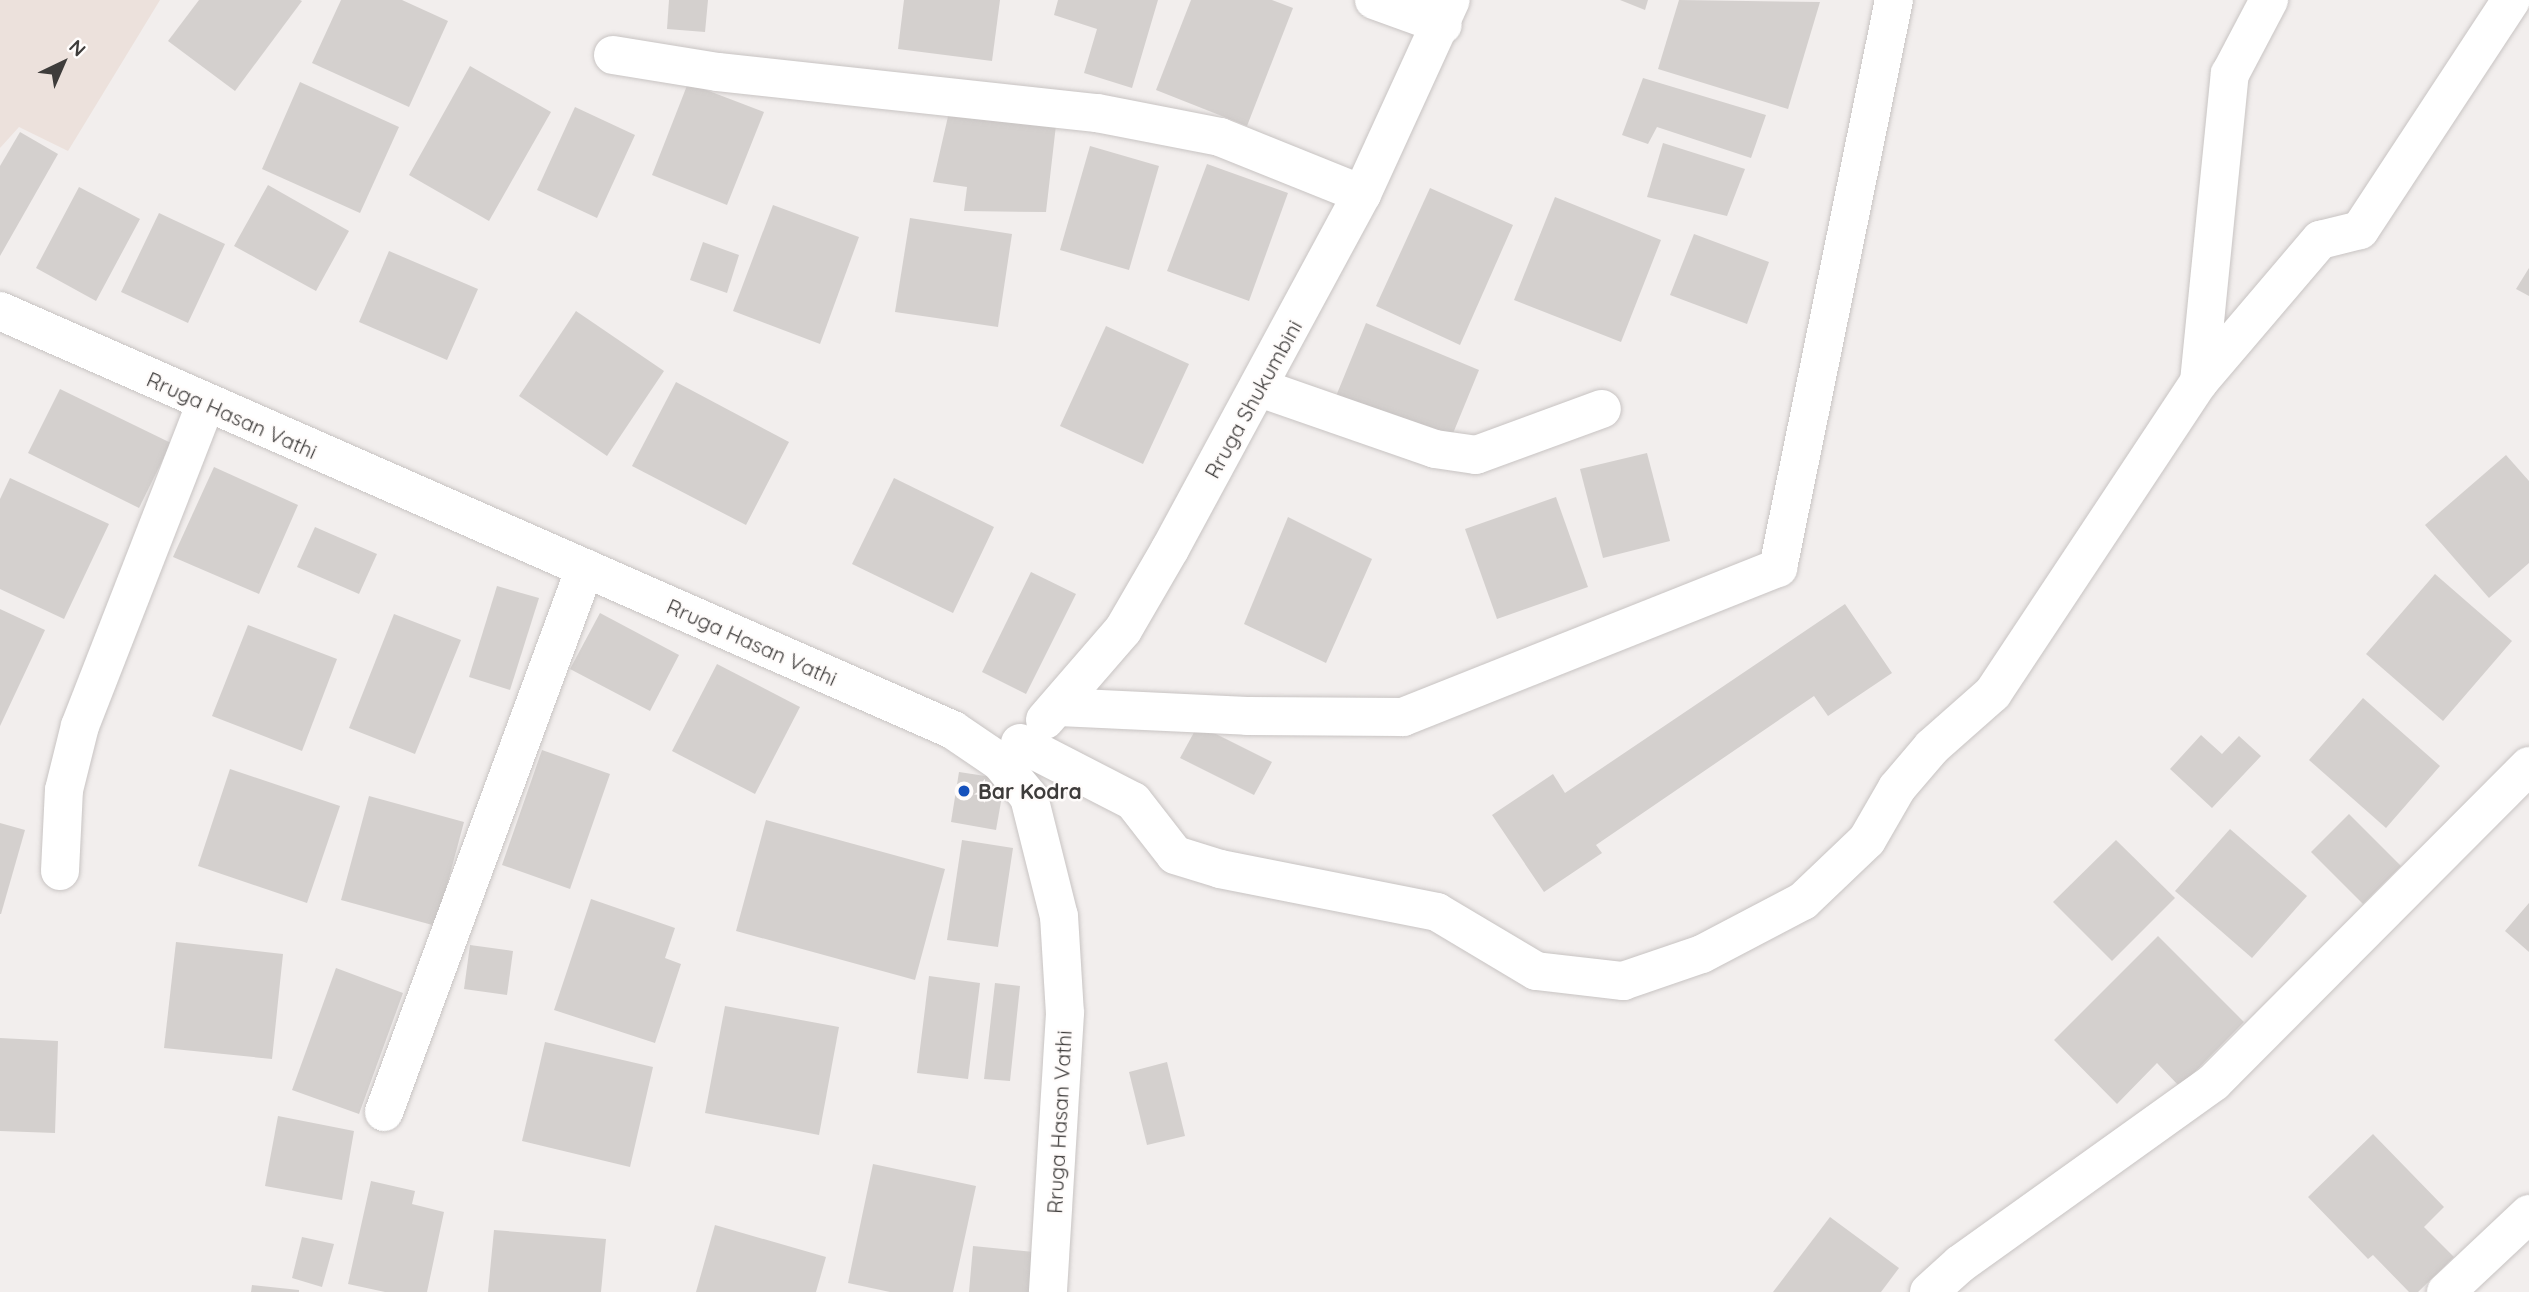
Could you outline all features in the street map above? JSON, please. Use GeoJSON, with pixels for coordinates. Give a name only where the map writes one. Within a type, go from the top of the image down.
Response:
{"type":"FeatureCollection","features":[{"type":"Feature","properties":{"kind":"street"},"geometry":{"type":"LineString","coordinates":[[1374,0],[1447,12]]}},
{"type":"Feature","properties":{"kind":"street"},"geometry":{"type":"LineString","coordinates":[[1059,707],[1247,716],[1403,717],[1778,568],[1894,0]]}},
{"type":"Feature","properties":{"kind":"street"},"geometry":{"type":"LineString","coordinates":[[2199,382],[2230,74],[2269,0]]}},
{"type":"Feature","properties":{"kind":"street"},"geometry":{"type":"LineString","coordinates":[[1010,752],[1133,801],[1175,855],[1220,869],[1437,912],[1536,971],[1623,981],[1702,954],[1803,901],[1867,840],[1897,789],[1932,747],[1993,693],[2199,382],[2320,240],[2360,230],[2511,0]]}},
{"type":"Feature","properties":{"kind":"street","name":"Rruga Shukumbini"},"geometry":{"type":"LineString","coordinates":[[1010,752],[1059,707],[1123,630],[1260,388],[1362,194],[1447,12]]}},
{"type":"Feature","properties":{"kind":"street"},"geometry":{"type":"LineString","coordinates":[[612,55],[718,72],[1097,113],[1220,137],[1296,164],[1362,194]]}},
{"type":"Feature","properties":{"kind":"street","name":"Rruga Hasan Vathi"},"geometry":{"type":"LineString","coordinates":[[0,311],[953,730],[1010,752],[1028,797],[1059,916],[1065,1013],[1048,1292]]}},
{"type":"Feature","properties":{"kind":"street"},"geometry":{"type":"LineString","coordinates":[[1260,388],[1435,449],[1476,455],[1602,409]]}},
{"type":"Feature","properties":{"kind":"street"},"geometry":{"type":"LineString","coordinates":[[60,871],[64,790],[80,726],[206,403]]}},
{"type":"Feature","properties":{"kind":"street"},"geometry":{"type":"LineString","coordinates":[[384,1112],[585,568]]}},
{"type":"Feature","properties":{"kind":"street"},"geometry":{"type":"LineString","coordinates":[[1929,1292],[1960,1264],[2152,1131],[2214,1082],[2529,766]]}},
{"type":"Feature","properties":{"kind":"street"},"geometry":{"type":"LineString","coordinates":[[2446,1292],[2529,1214]]}},
{"type":"Feature","properties":{"kind":"shaded area"},"geometry":{"type":"Polygon","coordinates":[[[0,0],[160,0],[68,151],[19,127],[0,148],[0,0]]]}},
{"type":"Feature","properties":{"kind":"building"},"geometry":{"type":"Polygon","coordinates":[[[199,0],[302,1],[235,91],[168,41],[199,0]]]}},
{"type":"Feature","properties":{"kind":"building"},"geometry":{"type":"Polygon","coordinates":[[[341,0],[402,0],[448,21],[409,107],[312,63],[341,0]]]}},
{"type":"Feature","properties":{"kind":"building"},"geometry":{"type":"Polygon","coordinates":[[[669,0],[708,0],[705,32],[667,29],[669,0]]]}},
{"type":"Feature","properties":{"kind":"building"},"geometry":{"type":"Polygon","coordinates":[[[904,0],[1000,0],[992,61],[898,49],[904,0]]]}},
{"type":"Feature","properties":{"kind":"building"},"geometry":{"type":"Polygon","coordinates":[[[1058,0],[1158,0],[1132,88],[1084,73],[1097,29],[1054,15],[1058,0]]]}},
{"type":"Feature","properties":{"kind":"building"},"geometry":{"type":"Polygon","coordinates":[[[1191,0],[1272,0],[1293,8],[1247,126],[1156,90],[1191,0]]]}},
{"type":"Feature","properties":{"kind":"building"},"geometry":{"type":"Polygon","coordinates":[[[1620,0],[1648,0],[1645,10],[1620,0]]]}},
{"type":"Feature","properties":{"kind":"building"},"geometry":{"type":"Polygon","coordinates":[[[1679,0],[1820,2],[1788,109],[1658,69],[1679,0]]]}},
{"type":"Feature","properties":{"kind":"building"},"geometry":{"type":"Polygon","coordinates":[[[470,66],[551,112],[489,221],[409,175],[470,66]]]}},
{"type":"Feature","properties":{"kind":"building"},"geometry":{"type":"Polygon","coordinates":[[[1643,78],[1766,115],[1751,158],[1657,127],[1648,144],[1622,135],[1643,78]]]}},
{"type":"Feature","properties":{"kind":"building"},"geometry":{"type":"Polygon","coordinates":[[[300,82],[399,127],[360,213],[262,169],[300,82]]]}},
{"type":"Feature","properties":{"kind":"building"},"geometry":{"type":"Polygon","coordinates":[[[688,83],[764,112],[727,205],[652,175],[688,83]]]}},
{"type":"Feature","properties":{"kind":"building"},"geometry":{"type":"Polygon","coordinates":[[[575,107],[635,135],[597,218],[537,190],[575,107]]]}},
{"type":"Feature","properties":{"kind":"building"},"geometry":{"type":"Polygon","coordinates":[[[949,112],[1056,125],[1046,212],[964,211],[967,187],[933,182],[949,112]]]}},
{"type":"Feature","properties":{"kind":"building"},"geometry":{"type":"Polygon","coordinates":[[[20,132],[58,154],[0,256],[0,166],[20,132]]]}},
{"type":"Feature","properties":{"kind":"building"},"geometry":{"type":"Polygon","coordinates":[[[1663,143],[1745,169],[1727,216],[1647,197],[1663,143]]]}},
{"type":"Feature","properties":{"kind":"building"},"geometry":{"type":"Polygon","coordinates":[[[1090,146],[1159,166],[1129,270],[1060,250],[1090,146]]]}},
{"type":"Feature","properties":{"kind":"building"},"geometry":{"type":"Polygon","coordinates":[[[1207,164],[1288,193],[1249,301],[1167,271],[1207,164]]]}},
{"type":"Feature","properties":{"kind":"building"},"geometry":{"type":"Polygon","coordinates":[[[268,185],[349,231],[316,291],[234,246],[268,185]]]}},
{"type":"Feature","properties":{"kind":"building"},"geometry":{"type":"Polygon","coordinates":[[[79,187],[140,219],[96,301],[36,268],[79,187]]]}},
{"type":"Feature","properties":{"kind":"building"},"geometry":{"type":"Polygon","coordinates":[[[1430,188],[1513,225],[1460,345],[1376,306],[1430,188]]]}},
{"type":"Feature","properties":{"kind":"building"},"geometry":{"type":"Polygon","coordinates":[[[1555,197],[1661,240],[1621,342],[1514,300],[1555,197]]]}},
{"type":"Feature","properties":{"kind":"building"},"geometry":{"type":"Polygon","coordinates":[[[773,205],[859,237],[820,344],[733,311],[773,205]]]}},
{"type":"Feature","properties":{"kind":"building"},"geometry":{"type":"Polygon","coordinates":[[[159,213],[225,244],[188,323],[121,292],[159,213]]]}},
{"type":"Feature","properties":{"kind":"building"},"geometry":{"type":"Polygon","coordinates":[[[910,218],[1012,234],[998,327],[895,312],[910,218]]]}},
{"type":"Feature","properties":{"kind":"building"},"geometry":{"type":"Polygon","coordinates":[[[1694,234],[1769,262],[1747,324],[1670,295],[1694,234]]]}},
{"type":"Feature","properties":{"kind":"building"},"geometry":{"type":"Polygon","coordinates":[[[703,242],[739,255],[727,293],[690,280],[703,242]]]}},
{"type":"Feature","properties":{"kind":"building"},"geometry":{"type":"Polygon","coordinates":[[[389,251],[478,289],[447,360],[359,322],[389,251]]]}},
{"type":"Feature","properties":{"kind":"building"},"geometry":{"type":"Polygon","coordinates":[[[2529,268],[2529,296],[2516,289],[2529,268]]]}},
{"type":"Feature","properties":{"kind":"building"},"geometry":{"type":"Polygon","coordinates":[[[576,311],[664,371],[607,456],[519,396],[576,311]]]}},
{"type":"Feature","properties":{"kind":"building"},"geometry":{"type":"Polygon","coordinates":[[[1366,323],[1479,370],[1447,448],[1334,401],[1366,323]]]}},
{"type":"Feature","properties":{"kind":"building"},"geometry":{"type":"Polygon","coordinates":[[[1106,326],[1189,364],[1143,464],[1060,426],[1106,326]]]}},
{"type":"Feature","properties":{"kind":"building"},"geometry":{"type":"Polygon","coordinates":[[[676,382],[789,442],[746,525],[632,466],[676,382]]]}},
{"type":"Feature","properties":{"kind":"building"},"geometry":{"type":"Polygon","coordinates":[[[60,389],[171,443],[139,508],[28,453],[60,389]]]}},
{"type":"Feature","properties":{"kind":"building"},"geometry":{"type":"Polygon","coordinates":[[[1647,453],[1670,541],[1603,558],[1580,469],[1647,453]]]}},
{"type":"Feature","properties":{"kind":"building"},"geometry":{"type":"Polygon","coordinates":[[[2506,455],[2529,481],[2529,563],[2489,598],[2425,525],[2506,455]]]}},
{"type":"Feature","properties":{"kind":"building"},"geometry":{"type":"Polygon","coordinates":[[[214,467],[298,505],[259,594],[173,557],[214,467]]]}},
{"type":"Feature","properties":{"kind":"building"},"geometry":{"type":"Polygon","coordinates":[[[10,478],[109,524],[64,619],[0,589],[0,499],[10,478]]]}},
{"type":"Feature","properties":{"kind":"building"},"geometry":{"type":"Polygon","coordinates":[[[894,478],[994,527],[953,613],[852,564],[894,478]]]}},
{"type":"Feature","properties":{"kind":"building"},"geometry":{"type":"Polygon","coordinates":[[[1556,497],[1588,587],[1497,619],[1465,529],[1556,497]]]}},
{"type":"Feature","properties":{"kind":"building"},"geometry":{"type":"Polygon","coordinates":[[[1288,517],[1372,559],[1326,663],[1244,624],[1288,517]]]}},
{"type":"Feature","properties":{"kind":"building"},"geometry":{"type":"Polygon","coordinates":[[[315,527],[377,554],[359,594],[297,567],[315,527]]]}},
{"type":"Feature","properties":{"kind":"building"},"geometry":{"type":"Polygon","coordinates":[[[1031,572],[1076,594],[1026,694],[982,672],[1031,572]]]}},
{"type":"Feature","properties":{"kind":"building"},"geometry":{"type":"Polygon","coordinates":[[[2435,574],[2512,641],[2443,721],[2366,654],[2435,574]]]}},
{"type":"Feature","properties":{"kind":"building"},"geometry":{"type":"Polygon","coordinates":[[[497,586],[539,598],[510,690],[469,677],[497,586]]]}},
{"type":"Feature","properties":{"kind":"building"},"geometry":{"type":"Polygon","coordinates":[[[1845,604],[1892,673],[1828,716],[1814,696],[1596,845],[1602,853],[1544,892],[1492,815],[1553,774],[1565,793],[1845,604]]]}},
{"type":"Feature","properties":{"kind":"building"},"geometry":{"type":"Polygon","coordinates":[[[0,609],[45,630],[0,726],[0,609]]]}},
{"type":"Feature","properties":{"kind":"building"},"geometry":{"type":"Polygon","coordinates":[[[600,613],[679,655],[650,711],[570,669],[600,613]]]}},
{"type":"Feature","properties":{"kind":"building"},"geometry":{"type":"Polygon","coordinates":[[[394,614],[461,640],[415,754],[349,728],[394,614]]]}},
{"type":"Feature","properties":{"kind":"building"},"geometry":{"type":"Polygon","coordinates":[[[248,625],[337,659],[302,751],[212,716],[248,625]]]}},
{"type":"Feature","properties":{"kind":"building"},"geometry":{"type":"Polygon","coordinates":[[[717,664],[800,707],[755,794],[672,751],[717,664]]]}},
{"type":"Feature","properties":{"kind":"building"},"geometry":{"type":"Polygon","coordinates":[[[2363,698],[2440,766],[2386,828],[2309,760],[2363,698]]]}},
{"type":"Feature","properties":{"kind":"building"},"geometry":{"type":"Polygon","coordinates":[[[1198,725],[1272,762],[1254,795],[1180,758],[1198,725]]]}},
{"type":"Feature","properties":{"kind":"building"},"geometry":{"type":"Polygon","coordinates":[[[2201,735],[2222,754],[2239,736],[2261,756],[2212,808],[2170,769],[2201,735]]]}},
{"type":"Feature","properties":{"kind":"building"},"geometry":{"type":"Polygon","coordinates":[[[542,750],[610,774],[570,889],[502,865],[542,750]]]}},
{"type":"Feature","properties":{"kind":"building"},"geometry":{"type":"Polygon","coordinates":[[[230,769],[340,806],[307,903],[198,866],[230,769]]]}},
{"type":"Feature","properties":{"kind":"building"},"geometry":{"type":"Polygon","coordinates":[[[959,772],[1005,779],[996,830],[951,822],[959,772]]]}},
{"type":"Feature","properties":{"kind":"building"},"geometry":{"type":"Polygon","coordinates":[[[369,796],[464,822],[436,926],[341,900],[369,796]]]}},
{"type":"Feature","properties":{"kind":"building"},"geometry":{"type":"Polygon","coordinates":[[[2349,814],[2401,866],[2363,904],[2311,852],[2349,814]]]}},
{"type":"Feature","properties":{"kind":"building"},"geometry":{"type":"Polygon","coordinates":[[[766,820],[945,869],[915,980],[736,931],[766,820]]]}},
{"type":"Feature","properties":{"kind":"building"},"geometry":{"type":"Polygon","coordinates":[[[0,823],[25,830],[1,914],[0,914],[0,823]]]}},
{"type":"Feature","properties":{"kind":"building"},"geometry":{"type":"Polygon","coordinates":[[[2230,829],[2307,896],[2252,958],[2175,891],[2230,829]]]}},
{"type":"Feature","properties":{"kind":"building"},"geometry":{"type":"Polygon","coordinates":[[[962,840],[1013,848],[998,947],[947,940],[962,840]]]}},
{"type":"Feature","properties":{"kind":"building"},"geometry":{"type":"Polygon","coordinates":[[[2116,840],[2175,898],[2112,961],[2053,902],[2116,840]]]}},
{"type":"Feature","properties":{"kind":"building"},"geometry":{"type":"Polygon","coordinates":[[[591,899],[675,928],[665,958],[681,964],[655,1043],[554,1010],[591,899]]]}},
{"type":"Feature","properties":{"kind":"building"},"geometry":{"type":"Polygon","coordinates":[[[2529,903],[2529,952],[2505,931],[2529,903]]]}},
{"type":"Feature","properties":{"kind":"building"},"geometry":{"type":"Polygon","coordinates":[[[2158,936],[2244,1022],[2180,1087],[2157,1063],[2117,1104],[2054,1040],[2158,936]]]}},
{"type":"Feature","properties":{"kind":"building"},"geometry":{"type":"Polygon","coordinates":[[[176,942],[283,954],[272,1059],[164,1048],[176,942]]]}},
{"type":"Feature","properties":{"kind":"building"},"geometry":{"type":"Polygon","coordinates":[[[470,945],[513,951],[507,995],[464,989],[470,945]]]}},
{"type":"Feature","properties":{"kind":"building"},"geometry":{"type":"Polygon","coordinates":[[[336,968],[403,993],[359,1114],[292,1090],[336,968]]]}},
{"type":"Feature","properties":{"kind":"building"},"geometry":{"type":"Polygon","coordinates":[[[929,976],[980,983],[968,1079],[917,1073],[929,976]]]}},
{"type":"Feature","properties":{"kind":"building"},"geometry":{"type":"Polygon","coordinates":[[[995,983],[1020,986],[1010,1081],[984,1079],[995,983]]]}},
{"type":"Feature","properties":{"kind":"building"},"geometry":{"type":"Polygon","coordinates":[[[725,1006],[839,1027],[819,1135],[705,1113],[725,1006]]]}},
{"type":"Feature","properties":{"kind":"building"},"geometry":{"type":"Polygon","coordinates":[[[0,1038],[58,1041],[55,1133],[0,1131],[0,1038]]]}},
{"type":"Feature","properties":{"kind":"building"},"geometry":{"type":"Polygon","coordinates":[[[545,1042],[653,1067],[630,1167],[522,1141],[545,1042]]]}},
{"type":"Feature","properties":{"kind":"building"},"geometry":{"type":"Polygon","coordinates":[[[1167,1062],[1185,1136],[1147,1145],[1129,1072],[1167,1062]]]}},
{"type":"Feature","properties":{"kind":"building"},"geometry":{"type":"Polygon","coordinates":[[[278,1116],[354,1131],[342,1200],[265,1186],[278,1116]]]}},
{"type":"Feature","properties":{"kind":"building"},"geometry":{"type":"Polygon","coordinates":[[[2373,1134],[2444,1207],[2424,1227],[2454,1257],[2418,1292],[2409,1292],[2373,1255],[2368,1259],[2308,1197],[2373,1134]]]}},
{"type":"Feature","properties":{"kind":"building"},"geometry":{"type":"Polygon","coordinates":[[[873,1164],[976,1186],[953,1292],[890,1292],[848,1283],[873,1164]]]}},
{"type":"Feature","properties":{"kind":"building"},"geometry":{"type":"Polygon","coordinates":[[[371,1181],[415,1191],[412,1204],[444,1212],[427,1292],[385,1292],[348,1284],[371,1181]]]}},
{"type":"Feature","properties":{"kind":"building"},"geometry":{"type":"Polygon","coordinates":[[[1830,1217],[1899,1268],[1881,1292],[1773,1292],[1830,1217]]]}},
{"type":"Feature","properties":{"kind":"building"},"geometry":{"type":"Polygon","coordinates":[[[715,1225],[826,1257],[816,1292],[696,1292],[715,1225]]]}},
{"type":"Feature","properties":{"kind":"building"},"geometry":{"type":"Polygon","coordinates":[[[494,1230],[606,1239],[601,1292],[488,1292],[494,1230]]]}},
{"type":"Feature","properties":{"kind":"building"},"geometry":{"type":"Polygon","coordinates":[[[302,1237],[334,1244],[322,1287],[292,1278],[302,1237]]]}},
{"type":"Feature","properties":{"kind":"building"},"geometry":{"type":"Polygon","coordinates":[[[973,1246],[1034,1252],[1030,1292],[969,1292],[973,1246]]]}},
{"type":"Feature","properties":{"kind":"building"},"geometry":{"type":"Polygon","coordinates":[[[252,1285],[299,1290],[299,1292],[251,1292],[252,1285]]]}},
{"type":"Feature","properties":{"kind":"place","name":"Bar Kodra"},"geometry":{"type":"Point","coordinates":[964,791]}}]}
